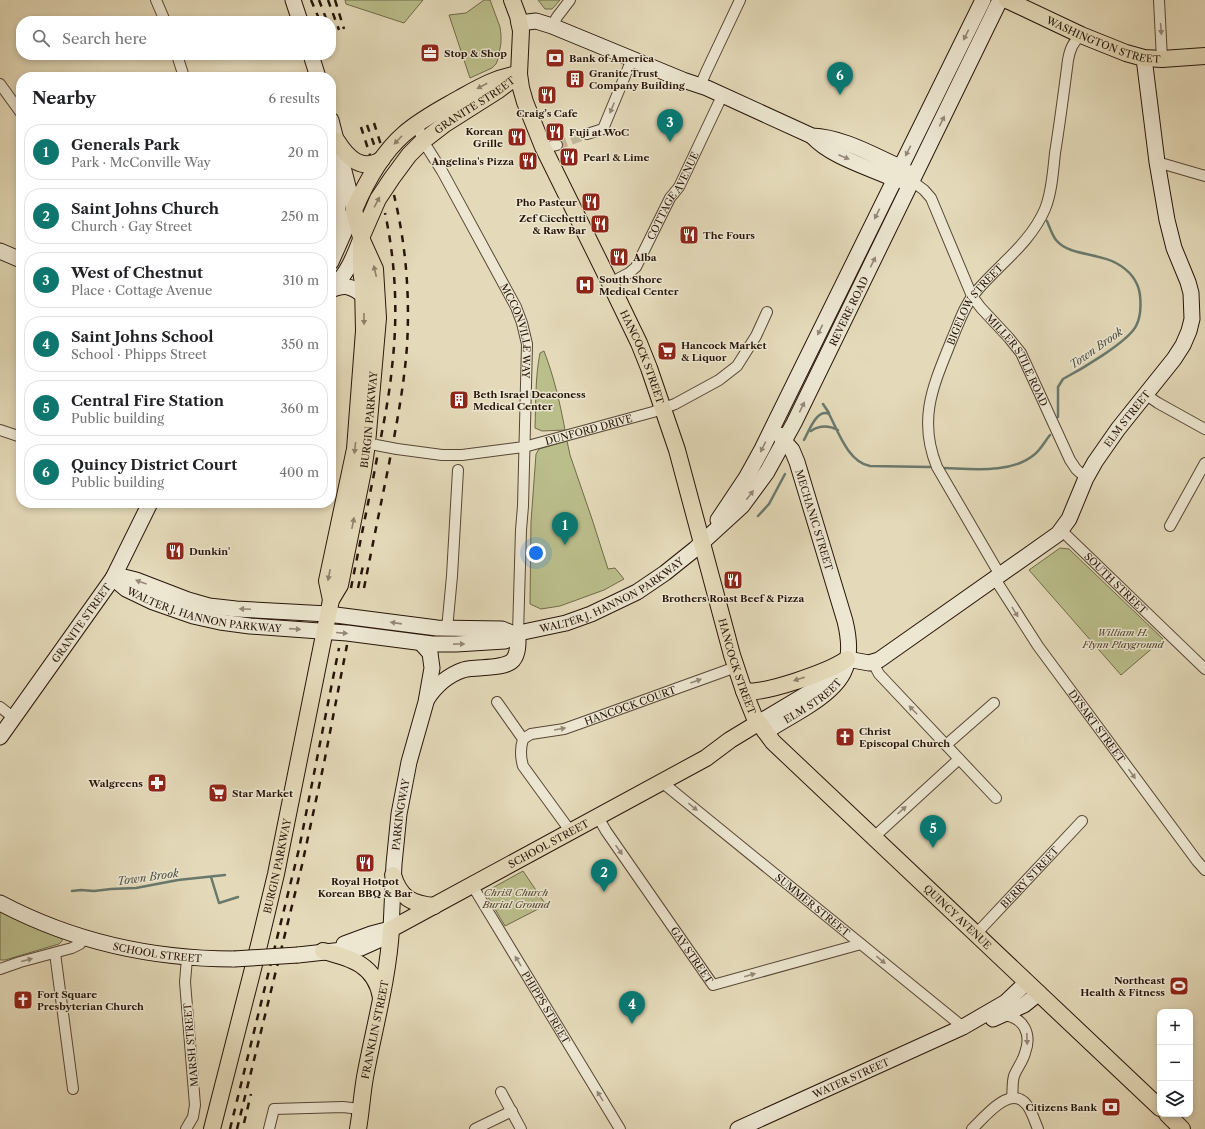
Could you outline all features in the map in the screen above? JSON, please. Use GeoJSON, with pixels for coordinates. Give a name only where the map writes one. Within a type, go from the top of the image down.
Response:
{"type":"FeatureCollection","features":[{"type":"Feature","properties":{"kind":"main road","name":"HANCOCK STREET"},"geometry":{"type":"LineString","coordinates":[[512,0],[519,23],[521,47],[519,74],[524,102],[550,146],[610,283],[645,355],[664,408],[681,464],[736,667],[750,709],[761,727]]}},
{"type":"Feature","properties":{"kind":"main road","name":"WASHINGTON STREET"},"geometry":{"type":"LineString","coordinates":[[1007,0],[1081,35],[1120,51],[1144,58],[1205,56]]}},
{"type":"Feature","properties":{"kind":"main road","name":"GRANITE STREET"},"geometry":{"type":"LineString","coordinates":[[354,210],[368,180],[398,139],[432,113],[483,85],[500,78],[519,74]]}},
{"type":"Feature","properties":{"kind":"main road","name":"GRANITE STREET"},"geometry":{"type":"LineString","coordinates":[[361,238],[384,189],[404,162],[423,142],[450,121],[504,87],[519,74]]}},
{"type":"Feature","properties":{"kind":"main road"},"geometry":{"type":"LineString","coordinates":[[337,141],[344,152],[363,164],[373,164],[382,159]]}},
{"type":"Feature","properties":{"kind":"main road","name":"BURGIN PARKWAY"},"geometry":{"type":"LineString","coordinates":[[212,1129],[268,909],[289,816],[330,607],[340,585],[363,471],[372,445],[378,300],[375,269],[361,238],[354,210]]}},
{"type":"Feature","properties":{"kind":"main road","name":"BURGIN PARKWAY"},"geometry":{"type":"LineString","coordinates":[[330,607],[327,581],[355,449],[364,331],[361,238]]}},
{"type":"Feature","properties":{"kind":"main road"},"geometry":{"type":"LineString","coordinates":[[744,692],[764,690],[816,674],[836,666],[847,658]]}},
{"type":"Feature","properties":{"kind":"main road","name":"SCHOOL STREET"},"geometry":{"type":"LineString","coordinates":[[391,929],[662,783],[706,758],[730,740],[761,727]]}},
{"type":"Feature","properties":{"kind":"main road","name":"QUINCY AVENUE"},"geometry":{"type":"LineString","coordinates":[[761,727],[773,742],[1157,1105]]}},
{"type":"Feature","properties":{"kind":"main road"},"geometry":{"type":"LineString","coordinates":[[393,875],[398,888],[409,900],[419,904],[434,906]]}},
{"type":"Feature","properties":{"kind":"main road","name":"FRANKLIN STREET"},"geometry":{"type":"LineString","coordinates":[[358,1129],[365,1077],[381,999],[391,929]]}},
{"type":"Feature","properties":{"kind":"main road"},"geometry":{"type":"LineString","coordinates":[[323,952],[349,958],[362,965],[376,980],[381,999]]}},
{"type":"Feature","properties":{"kind":"main road"},"geometry":{"type":"LineString","coordinates":[[1169,1117],[1182,1129]]}},
{"type":"Feature","properties":{"kind":"street"},"geometry":{"type":"LineString","coordinates":[[156,0],[163,16]]}},
{"type":"Feature","properties":{"kind":"street"},"geometry":{"type":"LineString","coordinates":[[293,0],[298,16]]}},
{"type":"Feature","properties":{"kind":"street"},"geometry":{"type":"LineString","coordinates":[[552,26],[570,0]]}},
{"type":"Feature","properties":{"kind":"street"},"geometry":{"type":"LineString","coordinates":[[700,86],[740,0]]}},
{"type":"Feature","properties":{"kind":"street","name":"REVERE ROAD"},"geometry":{"type":"LineString","coordinates":[[784,404],[983,0]]}},
{"type":"Feature","properties":{"kind":"street","name":"REVERE ROAD"},"geometry":{"type":"LineString","coordinates":[[785,441],[1000,0]]}},
{"type":"Feature","properties":{"kind":"street"},"geometry":{"type":"LineString","coordinates":[[1159,0],[1162,58]]}},
{"type":"Feature","properties":{"kind":"street"},"geometry":{"type":"LineString","coordinates":[[519,23],[536,21],[552,26],[700,86],[812,136],[822,146],[832,152],[897,173],[903,181],[912,181]]}},
{"type":"Feature","properties":{"kind":"street","name":"BIGELOW STREET"},"geometry":{"type":"LineString","coordinates":[[998,576],[941,474],[932,453],[928,428],[928,413],[932,390],[963,313],[972,296],[1028,237],[1038,223],[1046,207],[1053,172],[1068,60],[1075,41],[1081,35]]}},
{"type":"Feature","properties":{"kind":"street","name":"ELM STREET"},"geometry":{"type":"LineString","coordinates":[[873,663],[1062,531],[1069,519],[1086,478],[1095,462],[1118,429],[1174,359],[1183,345],[1192,319],[1191,293],[1170,234],[1157,162],[1144,58]]}},
{"type":"Feature","properties":{"kind":"street"},"geometry":{"type":"LineString","coordinates":[[588,134],[603,129],[632,59]]}},
{"type":"Feature","properties":{"kind":"street"},"geometry":{"type":"LineString","coordinates":[[179,60],[182,72]]}},
{"type":"Feature","properties":{"kind":"street"},"geometry":{"type":"LineString","coordinates":[[313,60],[316,72]]}},
{"type":"Feature","properties":{"kind":"street"},"geometry":{"type":"LineString","coordinates":[[0,84],[16,106]]}},
{"type":"Feature","properties":{"kind":"street","name":"COTTAGE AVENUE"},"geometry":{"type":"LineString","coordinates":[[610,283],[629,274],[636,267],[670,198],[679,187],[722,96]]}},
{"type":"Feature","properties":{"kind":"street","name":"MCCONVILLE WAY"},"geometry":{"type":"LineString","coordinates":[[417,124],[423,142],[442,171],[516,307],[527,344],[516,634]]}},
{"type":"Feature","properties":{"kind":"street","name":"BURGIN PARKWAY"},"geometry":{"type":"LineString","coordinates":[[336,138],[354,210]]}},
{"type":"Feature","properties":{"kind":"street"},"geometry":{"type":"LineString","coordinates":[[337,141],[339,227],[337,248]]}},
{"type":"Feature","properties":{"kind":"street"},"geometry":{"type":"LineString","coordinates":[[1157,162],[1205,176]]}},
{"type":"Feature","properties":{"kind":"street","name":"MILLER STILE ROAD"},"geometry":{"type":"LineString","coordinates":[[912,181],[924,190],[931,198],[972,296],[1021,353],[1070,460],[1086,478]]}},
{"type":"Feature","properties":{"kind":"street","name":"GRANITE STREET"},"geometry":{"type":"LineString","coordinates":[[337,248],[354,210]]}},
{"type":"Feature","properties":{"kind":"street","name":"GRANITE STREET"},"geometry":{"type":"LineString","coordinates":[[336,285],[348,269],[361,238]]}},
{"type":"Feature","properties":{"kind":"street"},"geometry":{"type":"LineString","coordinates":[[0,251],[16,258]]}},
{"type":"Feature","properties":{"kind":"street"},"geometry":{"type":"LineString","coordinates":[[336,288],[349,287],[355,289],[363,295]]}},
{"type":"Feature","properties":{"kind":"street","name":"DUNFORD DRIVE"},"geometry":{"type":"LineString","coordinates":[[372,445],[442,455],[462,455],[524,447],[664,408],[688,398],[719,380],[737,366],[756,336],[767,312]]}},
{"type":"Feature","properties":{"kind":"street","name":"MECHANIC STREET"},"geometry":{"type":"LineString","coordinates":[[793,386],[788,409],[779,430],[780,436],[792,450],[797,462],[845,621],[849,643],[847,658]]}},
{"type":"Feature","properties":{"kind":"street"},"geometry":{"type":"LineString","coordinates":[[1145,394],[1205,429]]}},
{"type":"Feature","properties":{"kind":"street","name":"WALTER J. HANNON PARKWAY"},"geometry":{"type":"LineString","coordinates":[[702,542],[746,478],[784,404]]}},
{"type":"Feature","properties":{"kind":"street"},"geometry":{"type":"LineString","coordinates":[[0,430],[16,435]]}},
{"type":"Feature","properties":{"kind":"street","name":"WALTER J. HANNON PARKWAY"},"geometry":{"type":"LineString","coordinates":[[113,578],[121,586],[132,593],[169,609],[200,618],[240,625],[360,634],[421,643],[456,644],[505,642],[516,634],[566,623],[591,614],[644,588],[665,573],[728,519],[748,499],[767,472],[785,441]]}},
{"type":"Feature","properties":{"kind":"street"},"geometry":{"type":"LineString","coordinates":[[1170,526],[1205,463]]}},
{"type":"Feature","properties":{"kind":"street"},"geometry":{"type":"LineString","coordinates":[[447,628],[452,576],[458,470]]}},
{"type":"Feature","properties":{"kind":"street","name":"GRANITE STREET"},"geometry":{"type":"LineString","coordinates":[[0,737],[113,578],[148,508]]}},
{"type":"Feature","properties":{"kind":"street","name":"SOUTH STREET"},"geometry":{"type":"LineString","coordinates":[[1062,531],[1205,669]]}},
{"type":"Feature","properties":{"kind":"street","name":"DYSART STREET"},"geometry":{"type":"LineString","coordinates":[[998,576],[1038,646],[1205,870]]}},
{"type":"Feature","properties":{"kind":"street","name":"WALTER J. HANNON PARKWAY"},"geometry":{"type":"LineString","coordinates":[[113,578],[124,577],[136,580],[188,600],[209,606],[236,609],[330,607],[365,619],[427,627],[502,629],[516,634]]}},
{"type":"Feature","properties":{"kind":"street","name":"PARKINGWAY"},"geometry":{"type":"LineString","coordinates":[[426,702],[431,693],[454,673],[464,670],[509,664],[515,659],[518,651],[516,634]]}},
{"type":"Feature","properties":{"kind":"street","name":"PARKINGWAY"},"geometry":{"type":"LineString","coordinates":[[391,929],[393,875],[397,827],[401,802],[413,747],[426,702],[432,674],[430,653],[421,643]]}},
{"type":"Feature","properties":{"kind":"street"},"geometry":{"type":"LineString","coordinates":[[847,658],[866,663],[873,663],[879,674],[996,798]]}},
{"type":"Feature","properties":{"kind":"street","name":"ELM STREET"},"geometry":{"type":"LineString","coordinates":[[761,727],[821,684],[841,667],[847,658]]}},
{"type":"Feature","properties":{"kind":"street","name":"HANCOCK COURT"},"geometry":{"type":"LineString","coordinates":[[523,739],[531,734],[564,729],[582,723],[736,667]]}},
{"type":"Feature","properties":{"kind":"street"},"geometry":{"type":"LineString","coordinates":[[497,702],[523,739],[520,747],[520,756],[523,766],[570,832]]}},
{"type":"Feature","properties":{"kind":"street"},"geometry":{"type":"LineString","coordinates":[[946,745],[994,703]]}},
{"type":"Feature","properties":{"kind":"street"},"geometry":{"type":"LineString","coordinates":[[0,707],[14,718]]}},
{"type":"Feature","properties":{"kind":"street"},"geometry":{"type":"LineString","coordinates":[[874,837],[959,758]]}},
{"type":"Feature","properties":{"kind":"street","name":"SUMMER STREET"},"geometry":{"type":"LineString","coordinates":[[662,783],[963,1027]]}},
{"type":"Feature","properties":{"kind":"street","name":"GAY STREET"},"geometry":{"type":"LineString","coordinates":[[598,817],[606,831],[713,985],[861,944]]}},
{"type":"Feature","properties":{"kind":"street","name":"BERRY STREET"},"geometry":{"type":"LineString","coordinates":[[976,934],[1082,820]]}},
{"type":"Feature","properties":{"kind":"street","name":"PHIPPS STREET"},"geometry":{"type":"LineString","coordinates":[[472,885],[620,1129]]}},
{"type":"Feature","properties":{"kind":"street","name":"SCHOOL STREET"},"geometry":{"type":"LineString","coordinates":[[0,903],[31,919],[84,938],[125,949],[186,958],[234,960],[355,949],[381,939],[391,929]]}},
{"type":"Feature","properties":{"kind":"street"},"geometry":{"type":"LineString","coordinates":[[0,969],[77,946],[84,938]]}},
{"type":"Feature","properties":{"kind":"street"},"geometry":{"type":"LineString","coordinates":[[55,952],[73,1089]]}},
{"type":"Feature","properties":{"kind":"street","name":"MARSH STREET"},"geometry":{"type":"LineString","coordinates":[[186,958],[186,982],[195,1105],[193,1117],[186,1129]]}},
{"type":"Feature","properties":{"kind":"street","name":"WATER STREET"},"geometry":{"type":"LineString","coordinates":[[738,1129],[963,1027],[1011,998],[1027,982]]}},
{"type":"Feature","properties":{"kind":"street","name":"WATER STREET"},"geometry":{"type":"LineString","coordinates":[[963,1027],[1003,1015],[1027,1003],[1039,993]]}},
{"type":"Feature","properties":{"kind":"street"},"geometry":{"type":"LineString","coordinates":[[1003,1015],[1012,1016],[1021,1021],[1027,1034],[1027,1047],[1024,1058],[1015,1074],[1012,1098]]}},
{"type":"Feature","properties":{"kind":"street"},"geometry":{"type":"LineString","coordinates":[[501,1092],[522,1129]]}},
{"type":"Feature","properties":{"kind":"street"},"geometry":{"type":"LineString","coordinates":[[972,1129],[1002,1101],[1012,1098],[1020,1099],[1026,1104],[1032,1113],[1038,1129]]}},
{"type":"Feature","properties":{"kind":"street"},"geometry":{"type":"LineString","coordinates":[[269,1129],[274,1108],[343,1107],[360,1109]]}},
{"type":"Feature","properties":{"kind":"street"},"geometry":{"type":"LineString","coordinates":[[475,1129],[512,1111]]}},
{"type":"Feature","properties":{"kind":"green space"},"geometry":{"type":"Polygon","coordinates":[[[345,0],[423,0],[404,23],[346,4],[345,0]]]}},
{"type":"Feature","properties":{"kind":"green space"},"geometry":{"type":"Polygon","coordinates":[[[484,0],[490,0],[500,27],[501,43],[496,64],[492,68],[470,78],[449,15],[466,13],[484,0]]]}},
{"type":"Feature","properties":{"kind":"green space"},"geometry":{"type":"Polygon","coordinates":[[[538,0],[560,0],[552,9],[545,9],[538,0]]]}},
{"type":"Feature","properties":{"kind":"green space"},"geometry":{"type":"Polygon","coordinates":[[[544,351],[551,371],[565,430],[542,431],[535,428],[537,372],[540,353],[544,351]]]}},
{"type":"Feature","properties":{"kind":"green space"},"geometry":{"type":"Polygon","coordinates":[[[567,441],[570,455],[608,569],[615,568],[624,579],[604,590],[560,606],[541,609],[530,604],[531,522],[536,454],[539,449],[567,441]]]}},
{"type":"Feature","properties":{"kind":"green space","name":"William H. Flynn Playground"},"geometry":{"type":"Polygon","coordinates":[[[1060,548],[1069,549],[1163,639],[1121,675],[1029,570],[1060,548]]]}},
{"type":"Feature","properties":{"kind":"green space","name":"Christ Church Burial Ground"},"geometry":{"type":"Polygon","coordinates":[[[523,871],[546,905],[505,926],[485,892],[523,871]]]}},
{"type":"Feature","properties":{"kind":"green space"},"geometry":{"type":"Polygon","coordinates":[[[0,911],[25,923],[62,937],[62,941],[59,944],[5,960],[0,960],[0,911]]]}},
{"type":"Feature","properties":{"kind":"waterway","name":"Town Brook"},"geometry":{"type":"LineString","coordinates":[[1047,221],[1056,240],[1068,249],[1101,257],[1116,263],[1125,269],[1135,280],[1139,290],[1140,299],[1139,319],[1131,333],[1103,355],[1063,379],[1058,387],[1058,417]]}},
{"type":"Feature","properties":{"kind":"waterway","name":"Town Brook"},"geometry":{"type":"LineString","coordinates":[[823,404],[829,413]]}},
{"type":"Feature","properties":{"kind":"waterway","name":"Town Brook"},"geometry":{"type":"LineString","coordinates":[[804,440],[817,417],[825,413],[829,414],[840,437],[850,452],[862,463],[870,466],[930,467]]}},
{"type":"Feature","properties":{"kind":"waterway"},"geometry":{"type":"LineString","coordinates":[[811,431],[824,426],[838,430]]}},
{"type":"Feature","properties":{"kind":"waterway","name":"Town Brook"},"geometry":{"type":"LineString","coordinates":[[945,468],[992,469],[1015,465],[1035,454],[1050,435]]}},
{"type":"Feature","properties":{"kind":"waterway","name":"Town Brook"},"geometry":{"type":"LineString","coordinates":[[758,516],[769,504],[785,474]]}},
{"type":"Feature","properties":{"kind":"waterway","name":"Town Brook"},"geometry":{"type":"LineString","coordinates":[[72,891],[136,888],[178,880],[225,875]]}},
{"type":"Feature","properties":{"kind":"waterway"},"geometry":{"type":"LineString","coordinates":[[211,877],[219,903],[238,897]]}},
{"type":"Feature","properties":{"kind":"tunnel"},"geometry":{"type":"LineString","coordinates":[[557,145],[587,134]]}},
{"type":"Feature","properties":{"kind":"railway"},"geometry":{"type":"LineString","coordinates":[[311,0],[318,16]]}},
{"type":"Feature","properties":{"kind":"railway"},"geometry":{"type":"LineString","coordinates":[[319,0],[325,16]]}},
{"type":"Feature","properties":{"kind":"railway"},"geometry":{"type":"LineString","coordinates":[[328,0],[334,16]]}},
{"type":"Feature","properties":{"kind":"railway"},"geometry":{"type":"LineString","coordinates":[[335,0],[344,29]]}},
{"type":"Feature","properties":{"kind":"railway"},"geometry":{"type":"LineString","coordinates":[[336,22],[339,30]]}},
{"type":"Feature","properties":{"kind":"railway"},"geometry":{"type":"LineString","coordinates":[[374,123],[381,145]]}},
{"type":"Feature","properties":{"kind":"railway"},"geometry":{"type":"LineString","coordinates":[[367,125],[376,150]]}},
{"type":"Feature","properties":{"kind":"railway"},"geometry":{"type":"LineString","coordinates":[[361,127],[370,155]]}},
{"type":"Feature","properties":{"kind":"railway"},"geometry":{"type":"LineString","coordinates":[[364,588],[397,423],[407,346],[408,308],[406,270],[402,233],[394,195]]}},
{"type":"Feature","properties":{"kind":"railway"},"geometry":{"type":"LineString","coordinates":[[351,588],[385,418],[394,348],[394,271],[385,213]]}},
{"type":"Feature","properties":{"kind":"railway"},"geometry":{"type":"LineString","coordinates":[[358,588],[363,566]]}},
{"type":"Feature","properties":{"kind":"railway"},"geometry":{"type":"LineString","coordinates":[[237,1129],[302,865],[347,645]]}},
{"type":"Feature","properties":{"kind":"railway"},"geometry":{"type":"LineString","coordinates":[[230,1129],[299,849],[339,648]]}},
{"type":"Feature","properties":{"kind":"railway"},"geometry":{"type":"LineString","coordinates":[[244,1123],[251,1094]]}},
{"type":"Feature","properties":{"kind":"place","name":"Stop & Shop"},"geometry":{"type":"Point","coordinates":[430,53]}},
{"type":"Feature","properties":{"kind":"place","name":"Bank of America"},"geometry":{"type":"Point","coordinates":[555,58]}},
{"type":"Feature","properties":{"kind":"place","name":"Granite Trust Company Building"},"geometry":{"type":"Point","coordinates":[575,79]}},
{"type":"Feature","properties":{"kind":"place","name":"Craig’s Cafe"},"geometry":{"type":"Point","coordinates":[547,95]}},
{"type":"Feature","properties":{"kind":"place","name":"Quincy District Court"},"geometry":{"type":"Point","coordinates":[840,95]}},
{"type":"Feature","properties":{"kind":"place","name":"Fuji at WoC"},"geometry":{"type":"Point","coordinates":[555,132]}},
{"type":"Feature","properties":{"kind":"place","name":"Korean Grille"},"geometry":{"type":"Point","coordinates":[517,137]}},
{"type":"Feature","properties":{"kind":"place","name":"West of Chestnut"},"geometry":{"type":"Point","coordinates":[670,142]}},
{"type":"Feature","properties":{"kind":"place","name":"Pearl & Lime"},"geometry":{"type":"Point","coordinates":[569,157]}},
{"type":"Feature","properties":{"kind":"place","name":"Angelina's Pizza"},"geometry":{"type":"Point","coordinates":[528,161]}},
{"type":"Feature","properties":{"kind":"place","name":"Pho Pasteur"},"geometry":{"type":"Point","coordinates":[591,202]}},
{"type":"Feature","properties":{"kind":"place","name":"Zef Cicchetti & Raw Bar"},"geometry":{"type":"Point","coordinates":[600,224]}},
{"type":"Feature","properties":{"kind":"place","name":"The Fours"},"geometry":{"type":"Point","coordinates":[689,235]}},
{"type":"Feature","properties":{"kind":"place","name":"Alba"},"geometry":{"type":"Point","coordinates":[619,257]}},
{"type":"Feature","properties":{"kind":"place","name":"South Shore Medical Center"},"geometry":{"type":"Point","coordinates":[585,285]}},
{"type":"Feature","properties":{"kind":"place","name":"Hancock Market & Liquor"},"geometry":{"type":"Point","coordinates":[667,351]}},
{"type":"Feature","properties":{"kind":"place","name":"Beth Israel Deaconess Medical Center"},"geometry":{"type":"Point","coordinates":[459,400]}},
{"type":"Feature","properties":{"kind":"place","name":"Generals Park"},"geometry":{"type":"Point","coordinates":[565,545]}},
{"type":"Feature","properties":{"kind":"place","name":"Dunkin'"},"geometry":{"type":"Point","coordinates":[175,551]}},
{"type":"Feature","properties":{"kind":"place","name":"Brothers Roast Beef & Pizza"},"geometry":{"type":"Point","coordinates":[733,580]}},
{"type":"Feature","properties":{"kind":"place","name":"Christ Episcopal Church"},"geometry":{"type":"Point","coordinates":[845,737]}},
{"type":"Feature","properties":{"kind":"place","name":"Walgreens"},"geometry":{"type":"Point","coordinates":[157,783]}},
{"type":"Feature","properties":{"kind":"place","name":"Star Market"},"geometry":{"type":"Point","coordinates":[218,793]}},
{"type":"Feature","properties":{"kind":"place","name":"Central Fire Station"},"geometry":{"type":"Point","coordinates":[933,848]}},
{"type":"Feature","properties":{"kind":"place","name":"Royal Hotpot Korean BBQ & Bar"},"geometry":{"type":"Point","coordinates":[365,863]}},
{"type":"Feature","properties":{"kind":"place","name":"Saint Johns Church"},"geometry":{"type":"Point","coordinates":[604,892]}},
{"type":"Feature","properties":{"kind":"place","name":"Northeast Health & Fitness"},"geometry":{"type":"Point","coordinates":[1179,986]}},
{"type":"Feature","properties":{"kind":"place","name":"Fort Square Presbyterian Church"},"geometry":{"type":"Point","coordinates":[23,1000]}},
{"type":"Feature","properties":{"kind":"place","name":"Saint Johns School"},"geometry":{"type":"Point","coordinates":[632,1024]}},
{"type":"Feature","properties":{"kind":"place","name":"Citizens Bank"},"geometry":{"type":"Point","coordinates":[1111,1107]}}]}
